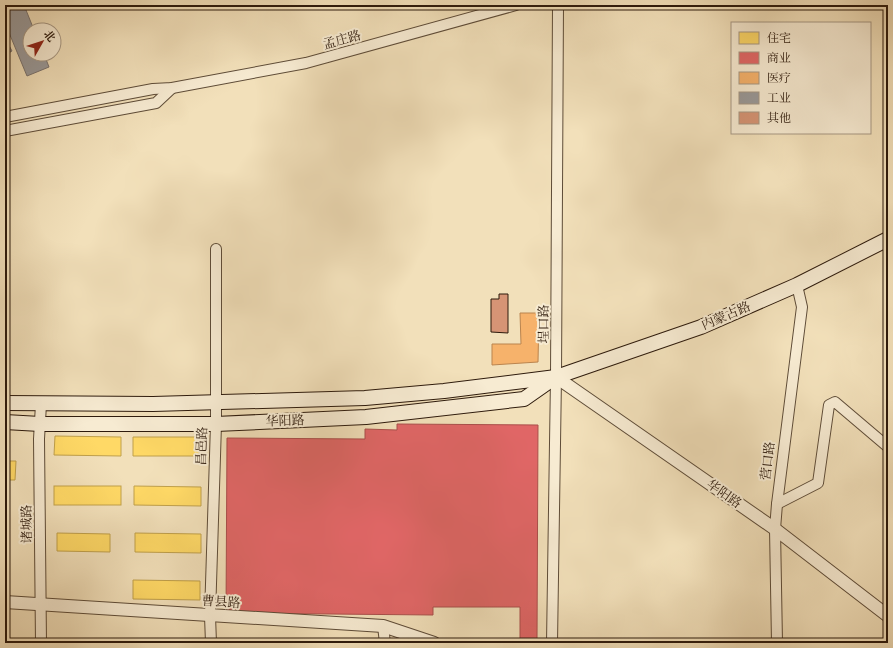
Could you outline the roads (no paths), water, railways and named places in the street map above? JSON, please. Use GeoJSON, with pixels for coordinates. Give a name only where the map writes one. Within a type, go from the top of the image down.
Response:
{"type":"FeatureCollection","features":[{"type":"Feature","properties":{"kind":"main road","name":"内蒙古路"},"geometry":{"type":"LineString","coordinates":[[556,377],[701,327],[797,285],[888,239]]}},
{"type":"Feature","properties":{"kind":"main road","name":"华阳路"},"geometry":{"type":"LineString","coordinates":[[5,403],[216,403],[365,398],[444,391],[556,377]]}},
{"type":"Feature","properties":{"kind":"main road","name":"华阳路"},"geometry":{"type":"LineString","coordinates":[[5,422],[40,424],[216,424],[366,417],[524,399],[556,377]]}},
{"type":"Feature","properties":{"kind":"street","name":"孟庄路"},"geometry":{"type":"LineString","coordinates":[[5,117],[153,89],[172,88],[306,63],[516,5]]}},
{"type":"Feature","properties":{"kind":"street","name":"埕口路"},"geometry":{"type":"LineString","coordinates":[[552,643],[556,377],[558,5]]}},
{"type":"Feature","properties":{"kind":"street"},"geometry":{"type":"LineString","coordinates":[[5,131],[156,103],[172,88]]}},
{"type":"Feature","properties":{"kind":"street","name":"昌邑路"},"geometry":{"type":"LineString","coordinates":[[211,643],[210,616],[216,424],[216,249]]}},
{"type":"Feature","properties":{"kind":"street","name":"营口路"},"geometry":{"type":"LineString","coordinates":[[778,643],[775,529],[802,307],[797,285]]}},
{"type":"Feature","properties":{"kind":"street","name":"华阳路"},"geometry":{"type":"LineString","coordinates":[[556,377],[775,529],[888,616]]}},
{"type":"Feature","properties":{"kind":"street"},"geometry":{"type":"LineString","coordinates":[[777,504],[818,483],[829,405],[835,402],[888,447]]}},
{"type":"Feature","properties":{"kind":"street","name":"诸城路"},"geometry":{"type":"LineString","coordinates":[[41,404],[41,643]]}},
{"type":"Feature","properties":{"kind":"street","name":"曹县路"},"geometry":{"type":"LineString","coordinates":[[5,602],[383,626],[434,643]]}},
{"type":"Feature","properties":{"kind":"street"},"geometry":{"type":"LineString","coordinates":[[383,626],[385,643]]}}]}
